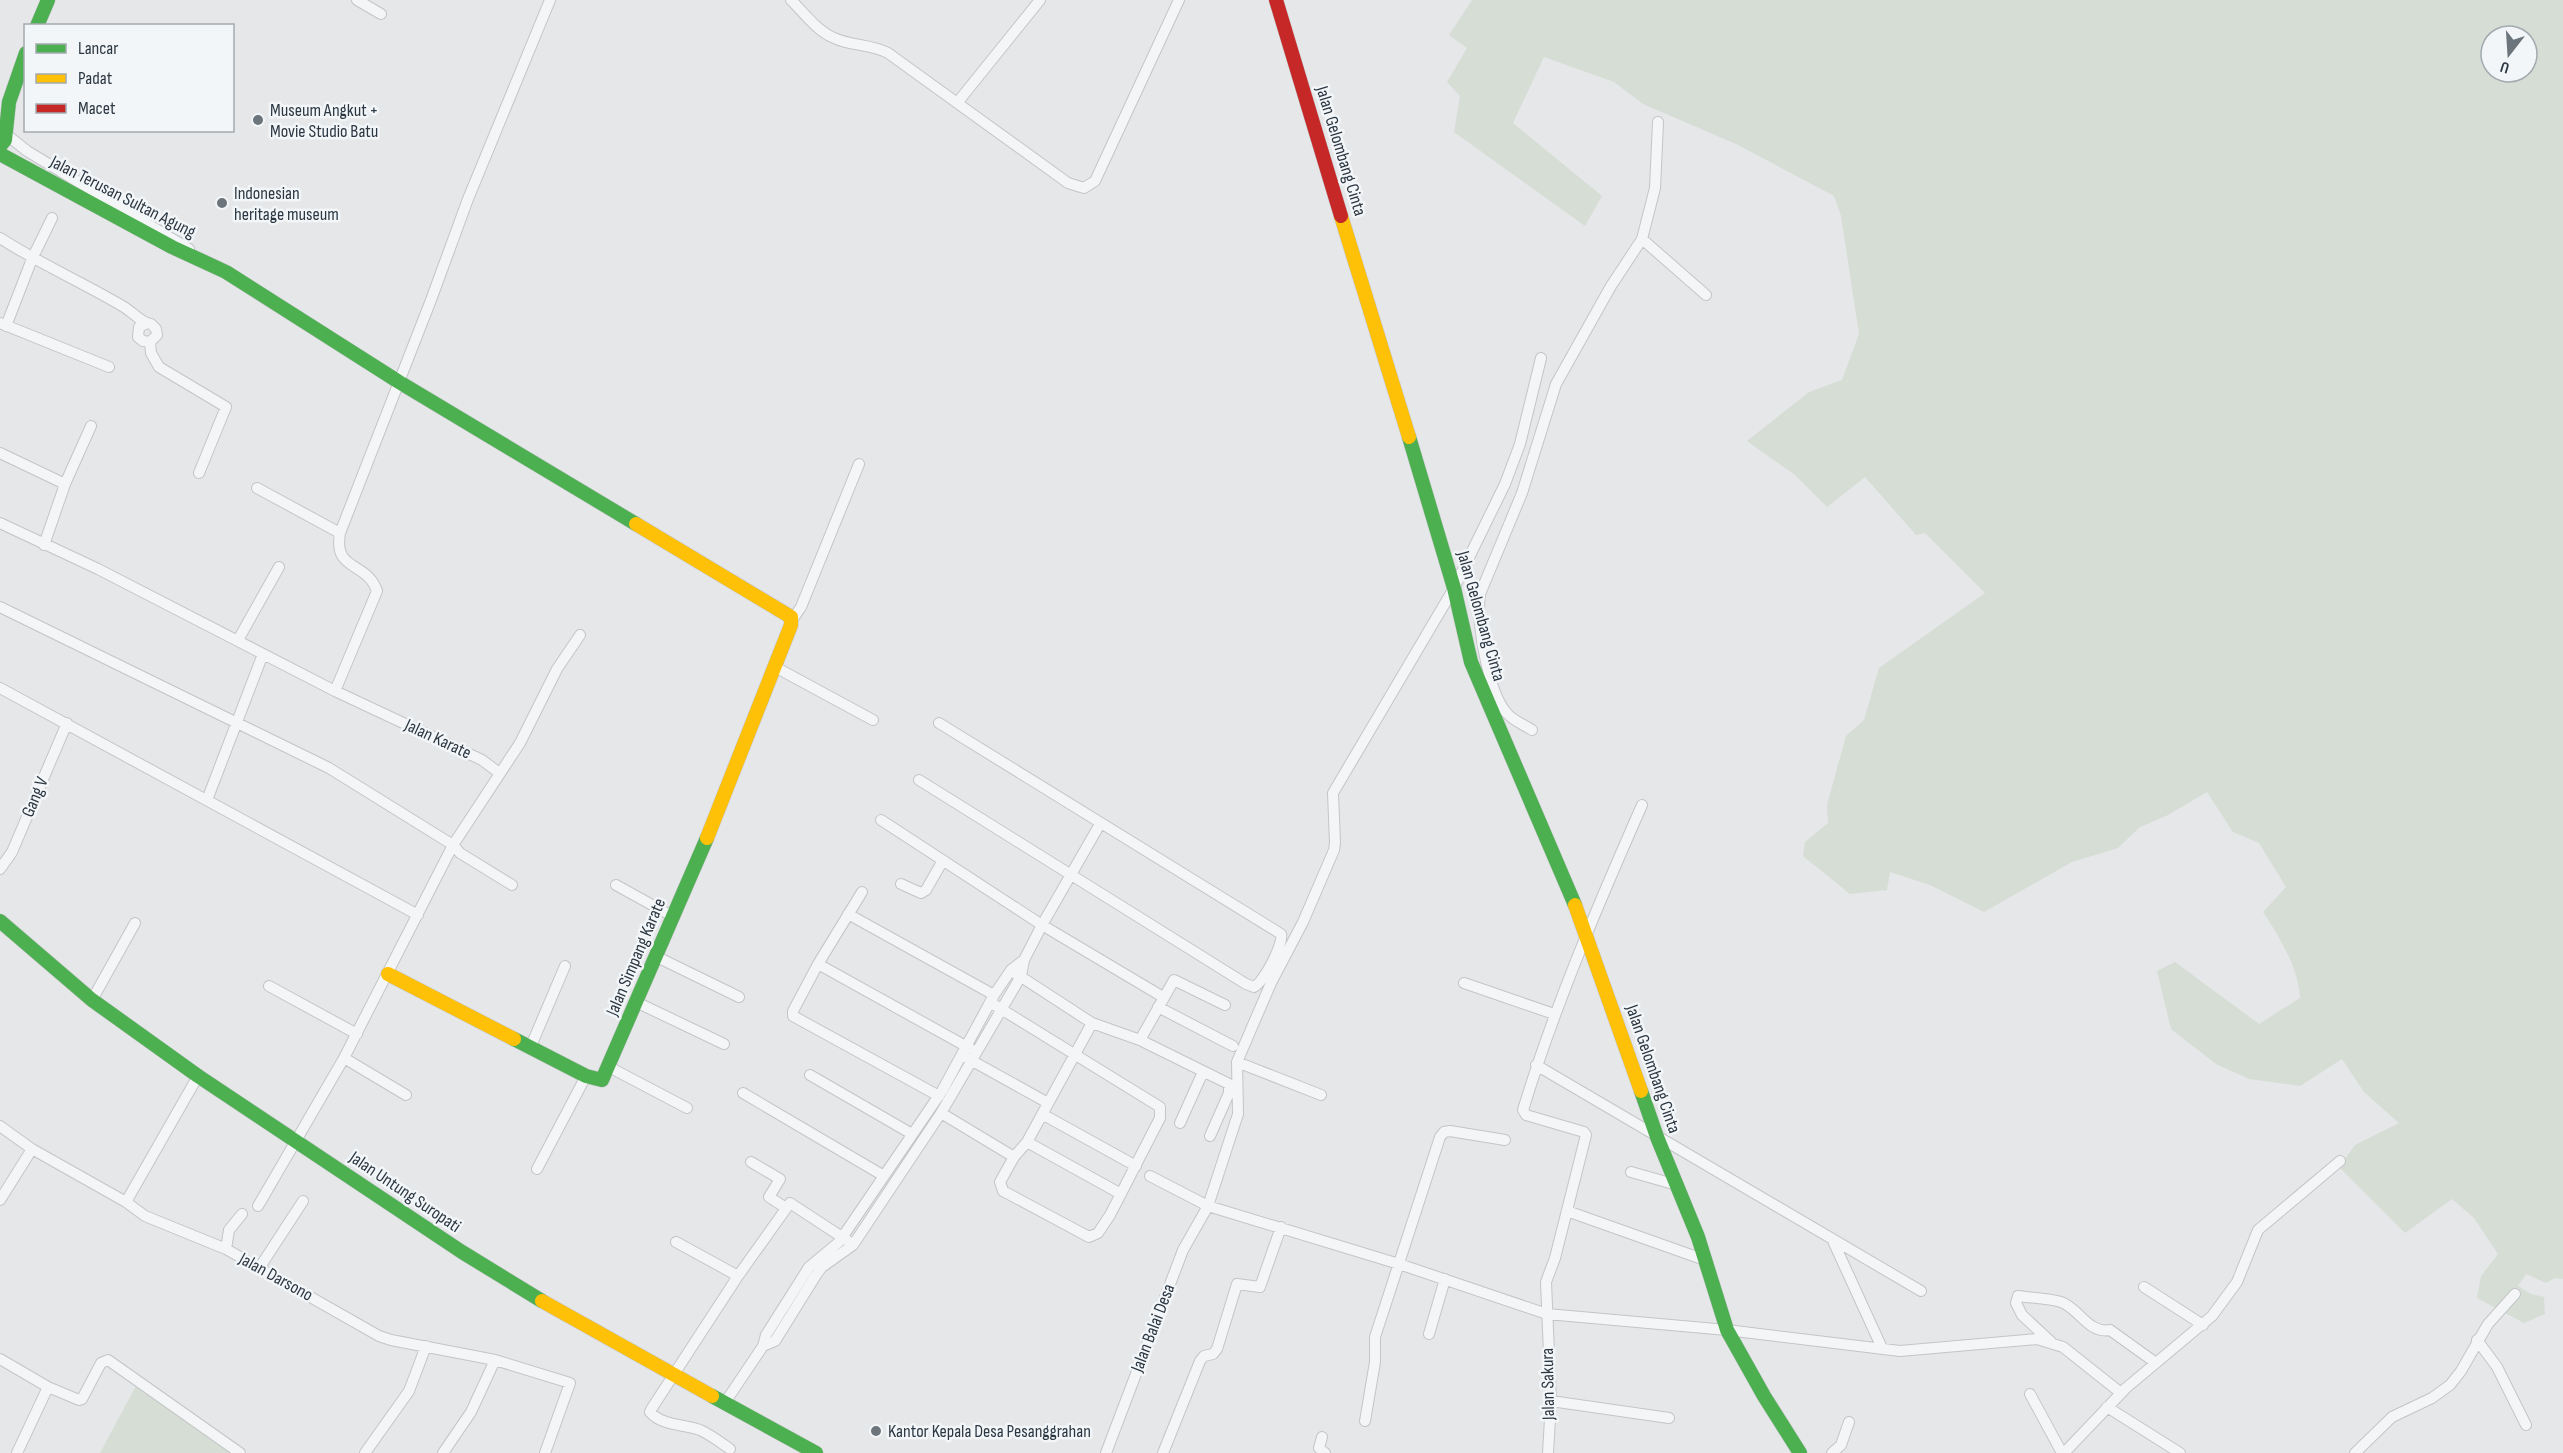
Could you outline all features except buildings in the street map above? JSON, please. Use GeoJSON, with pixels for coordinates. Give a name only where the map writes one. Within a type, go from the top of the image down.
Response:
{"type":"FeatureCollection","features":[{"type":"Feature","properties":{"kind":"street"},"geometry":{"type":"LineString","coordinates":[[38,24],[48,0]]}},
{"type":"Feature","properties":{"kind":"street"},"geometry":{"type":"LineString","coordinates":[[357,0],[381,14]]}},
{"type":"Feature","properties":{"kind":"street"},"geometry":{"type":"LineString","coordinates":[[335,691],[377,591],[375,584],[365,573],[342,557],[337,547],[339,532],[468,199],[550,0]]}},
{"type":"Feature","properties":{"kind":"street"},"geometry":{"type":"LineString","coordinates":[[791,0],[826,34],[834,39],[865,44],[888,53],[1068,183],[1079,188],[1088,188],[1095,181],[1179,0]]}},
{"type":"Feature","properties":{"kind":"street"},"geometry":{"type":"LineString","coordinates":[[957,103],[1040,0]]}},
{"type":"Feature","properties":{"kind":"street","name":"Jalan Gelombang Cinta"},"geometry":{"type":"LineString","coordinates":[[1276,0],[1454,588],[1472,662],[1586,931],[1657,1137],[1705,1260],[1727,1330],[1764,1396],[1800,1453]]}},
{"type":"Feature","properties":{"kind":"street"},"geometry":{"type":"LineString","coordinates":[[2,136],[9,102],[24,59]]}},
{"type":"Feature","properties":{"kind":"street"},"geometry":{"type":"LineString","coordinates":[[0,114],[9,102]]}},
{"type":"Feature","properties":{"kind":"street"},"geometry":{"type":"LineString","coordinates":[[1532,729],[1513,719],[1501,705],[1483,651],[1480,594],[1522,493],[1556,384],[1611,286],[1642,239],[1654,188],[1658,122]]}},
{"type":"Feature","properties":{"kind":"street","name":"Jalan Terusan Sultan Agung"},"geometry":{"type":"LineString","coordinates":[[2,136],[182,242],[193,255]]}},
{"type":"Feature","properties":{"kind":"street","name":"Jalan Terusan Sultan Agung"},"geometry":{"type":"LineString","coordinates":[[0,154],[183,253],[193,255]]}},
{"type":"Feature","properties":{"kind":"street"},"geometry":{"type":"LineString","coordinates":[[52,218],[3,324],[109,367]]}},
{"type":"Feature","properties":{"kind":"street"},"geometry":{"type":"LineString","coordinates":[[0,238],[32,259],[126,308],[145,324],[151,324],[157,332],[155,338],[150,342],[151,353],[159,367],[226,407],[199,474]]}},
{"type":"Feature","properties":{"kind":"street"},"geometry":{"type":"LineString","coordinates":[[1642,239],[1706,295]]}},
{"type":"Feature","properties":{"kind":"street"},"geometry":{"type":"LineString","coordinates":[[193,255],[226,272],[399,382],[789,614],[792,622]]}},
{"type":"Feature","properties":{"kind":"street"},"geometry":{"type":"LineString","coordinates":[[1321,1095],[1236,1062],[1271,983],[1303,922],[1334,850],[1333,792],[1454,588],[1505,484],[1521,444],[1541,358]]}},
{"type":"Feature","properties":{"kind":"street"},"geometry":{"type":"LineString","coordinates":[[44,545],[65,484],[91,426]]}},
{"type":"Feature","properties":{"kind":"street"},"geometry":{"type":"LineString","coordinates":[[0,453],[65,484]]}},
{"type":"Feature","properties":{"kind":"street"},"geometry":{"type":"LineString","coordinates":[[792,622],[801,607],[859,464]]}},
{"type":"Feature","properties":{"kind":"street"},"geometry":{"type":"LineString","coordinates":[[257,488],[339,532]]}},
{"type":"Feature","properties":{"kind":"street","name":"Jalan Karate"},"geometry":{"type":"LineString","coordinates":[[0,524],[98,569],[335,691],[482,760],[498,772]]}},
{"type":"Feature","properties":{"kind":"street"},"geometry":{"type":"LineString","coordinates":[[238,640],[279,567]]}},
{"type":"Feature","properties":{"kind":"street"},"geometry":{"type":"LineString","coordinates":[[0,607],[328,768],[453,845],[460,853],[512,885]]}},
{"type":"Feature","properties":{"kind":"street","name":"Jalan Simpang Karate"},"geometry":{"type":"LineString","coordinates":[[609,1067],[720,808],[792,622]]}},
{"type":"Feature","properties":{"kind":"street"},"geometry":{"type":"LineString","coordinates":[[258,1206],[298,1141],[357,1034],[453,845],[498,772],[520,743],[557,669],[580,635]]}},
{"type":"Feature","properties":{"kind":"street"},"geometry":{"type":"LineString","coordinates":[[207,800],[263,654]]}},
{"type":"Feature","properties":{"kind":"street"},"geometry":{"type":"LineString","coordinates":[[775,666],[873,720]]}},
{"type":"Feature","properties":{"kind":"street"},"geometry":{"type":"LineString","coordinates":[[0,688],[418,915]]}},
{"type":"Feature","properties":{"kind":"street","name":"Gang V"},"geometry":{"type":"LineString","coordinates":[[0,869],[12,852],[67,723]]}},
{"type":"Feature","properties":{"kind":"street"},"geometry":{"type":"LineString","coordinates":[[919,780],[1246,984],[1254,987],[1261,983],[1281,944],[1281,934],[939,723]]}},
{"type":"Feature","properties":{"kind":"street"},"geometry":{"type":"LineString","coordinates":[[1642,805],[1586,931],[1536,1065],[1922,1291]]}},
{"type":"Feature","properties":{"kind":"street"},"geometry":{"type":"LineString","coordinates":[[881,820],[942,862],[1233,1046]]}},
{"type":"Feature","properties":{"kind":"street"},"geometry":{"type":"LineString","coordinates":[[763,1346],[775,1341],[822,1267],[853,1245],[941,1113],[1001,1009],[1016,973],[1100,824]]}},
{"type":"Feature","properties":{"kind":"street"},"geometry":{"type":"LineString","coordinates":[[901,885],[921,892],[926,890],[942,862]]}},
{"type":"Feature","properties":{"kind":"street"},"geometry":{"type":"LineString","coordinates":[[616,885],[672,916]]}},
{"type":"Feature","properties":{"kind":"street"},"geometry":{"type":"LineString","coordinates":[[862,892],[818,964],[793,1016],[939,1096]]}},
{"type":"Feature","properties":{"kind":"street"},"geometry":{"type":"LineString","coordinates":[[848,914],[992,999],[1001,1009],[1074,1054],[1161,1109],[1160,1118],[1121,1194],[1098,1233],[1089,1237],[1003,1191],[1000,1182],[1014,1157],[1026,1142],[1074,1054],[1092,1023]]}},
{"type":"Feature","properties":{"kind":"street","name":"Jalan Untung Suropati"},"geometry":{"type":"LineString","coordinates":[[0,921],[92,1000],[198,1076],[493,1272],[671,1375],[816,1453]]}},
{"type":"Feature","properties":{"kind":"street"},"geometry":{"type":"LineString","coordinates":[[92,1000],[135,924]]}},
{"type":"Feature","properties":{"kind":"street"},"geometry":{"type":"LineString","coordinates":[[655,956],[739,997]]}},
{"type":"Feature","properties":{"kind":"street"},"geometry":{"type":"LineString","coordinates":[[818,964],[1048,1103]]}},
{"type":"Feature","properties":{"kind":"street"},"geometry":{"type":"LineString","coordinates":[[531,1046],[565,966]]}},
{"type":"Feature","properties":{"kind":"street"},"geometry":{"type":"LineString","coordinates":[[724,1404],[763,1346],[766,1335],[808,1267],[842,1238],[939,1096],[992,999],[1016,973]]}},
{"type":"Feature","properties":{"kind":"street"},"geometry":{"type":"LineString","coordinates":[[1016,973],[1092,1023],[1140,1041],[1230,1084],[1231,1087],[1210,1136]]}},
{"type":"Feature","properties":{"kind":"street"},"geometry":{"type":"LineString","coordinates":[[388,974],[586,1076],[602,1080],[609,1067],[687,1108]]}},
{"type":"Feature","properties":{"kind":"street"},"geometry":{"type":"LineString","coordinates":[[1140,1041],[1172,981],[1177,980],[1226,1005]]}},
{"type":"Feature","properties":{"kind":"street"},"geometry":{"type":"LineString","coordinates":[[1464,983],[1554,1014]]}},
{"type":"Feature","properties":{"kind":"street"},"geometry":{"type":"LineString","coordinates":[[269,986],[357,1034]]}},
{"type":"Feature","properties":{"kind":"street"},"geometry":{"type":"LineString","coordinates":[[636,1002],[724,1044]]}},
{"type":"Feature","properties":{"kind":"street"},"geometry":{"type":"LineString","coordinates":[[344,1058],[406,1095]]}},
{"type":"Feature","properties":{"kind":"street","name":"Jalan Balai Desa"},"geometry":{"type":"LineString","coordinates":[[1106,1453],[1183,1250],[1208,1206],[1238,1114],[1236,1062]]}},
{"type":"Feature","properties":{"kind":"street","name":"Jalan Sakura"},"geometry":{"type":"LineString","coordinates":[[1536,1065],[1523,1110],[1524,1114],[1584,1132],[1586,1135],[1556,1258],[1546,1282],[1551,1401],[1548,1453]]}},
{"type":"Feature","properties":{"kind":"street"},"geometry":{"type":"LineString","coordinates":[[1180,1123],[1203,1072]]}},
{"type":"Feature","properties":{"kind":"street"},"geometry":{"type":"LineString","coordinates":[[126,1202],[198,1076]]}},
{"type":"Feature","properties":{"kind":"street"},"geometry":{"type":"LineString","coordinates":[[537,1169],[586,1076]]}},
{"type":"Feature","properties":{"kind":"street"},"geometry":{"type":"LineString","coordinates":[[810,1076],[911,1136],[920,1145]]}},
{"type":"Feature","properties":{"kind":"street"},"geometry":{"type":"LineString","coordinates":[[743,1093],[884,1176]]}},
{"type":"Feature","properties":{"kind":"street"},"geometry":{"type":"LineString","coordinates":[[941,1113],[1014,1157]]}},
{"type":"Feature","properties":{"kind":"street"},"geometry":{"type":"LineString","coordinates":[[1042,1114],[1136,1166]]}},
{"type":"Feature","properties":{"kind":"street","name":"Jalan Darsono"},"geometry":{"type":"LineString","coordinates":[[0,1126],[32,1149],[126,1202],[145,1216],[260,1267],[379,1336],[495,1360],[570,1383],[545,1453]]}},
{"type":"Feature","properties":{"kind":"street"},"geometry":{"type":"LineString","coordinates":[[1365,1421],[1376,1358],[1374,1341],[1442,1134],[1450,1131],[1504,1140]]}},
{"type":"Feature","properties":{"kind":"street"},"geometry":{"type":"LineString","coordinates":[[1026,1142],[1121,1194]]}},
{"type":"Feature","properties":{"kind":"street"},"geometry":{"type":"LineString","coordinates":[[0,1200],[32,1149]]}},
{"type":"Feature","properties":{"kind":"street"},"geometry":{"type":"LineString","coordinates":[[2030,1394],[2063,1453],[2121,1394],[2202,1325],[2237,1282],[2253,1240],[2262,1224],[2340,1161]]}},
{"type":"Feature","properties":{"kind":"street"},"geometry":{"type":"LineString","coordinates":[[751,1162],[780,1179],[769,1197],[786,1208]]}},
{"type":"Feature","properties":{"kind":"street"},"geometry":{"type":"LineString","coordinates":[[1631,1172],[1677,1185]]}},
{"type":"Feature","properties":{"kind":"street"},"geometry":{"type":"LineString","coordinates":[[1150,1176],[1208,1206],[1399,1264],[1547,1314],[1727,1330],[1914,1351],[1960,1348],[2025,1339],[2051,1342],[2062,1347],[2121,1394]]}},
{"type":"Feature","properties":{"kind":"street"},"geometry":{"type":"LineString","coordinates":[[260,1267],[303,1201]]}},
{"type":"Feature","properties":{"kind":"street"},"geometry":{"type":"LineString","coordinates":[[730,1449],[710,1435],[662,1420],[650,1412],[671,1375],[790,1203],[853,1245]]}},
{"type":"Feature","properties":{"kind":"street"},"geometry":{"type":"LineString","coordinates":[[1567,1211],[1705,1260]]}},
{"type":"Feature","properties":{"kind":"street"},"geometry":{"type":"LineString","coordinates":[[226,1250],[229,1230],[242,1214]]}},
{"type":"Feature","properties":{"kind":"street"},"geometry":{"type":"LineString","coordinates":[[1163,1453],[1200,1361],[1217,1349],[1237,1284],[1260,1287],[1281,1227]]}},
{"type":"Feature","properties":{"kind":"street"},"geometry":{"type":"LineString","coordinates":[[1833,1240],[1882,1348]]}},
{"type":"Feature","properties":{"kind":"street"},"geometry":{"type":"LineString","coordinates":[[676,1242],[738,1276]]}},
{"type":"Feature","properties":{"kind":"street"},"geometry":{"type":"LineString","coordinates":[[1429,1334],[1445,1279]]}},
{"type":"Feature","properties":{"kind":"street"},"geometry":{"type":"LineString","coordinates":[[2144,1287],[2202,1325]]}},
{"type":"Feature","properties":{"kind":"street"},"geometry":{"type":"LineString","coordinates":[[2355,1453],[2392,1417],[2432,1398],[2450,1385],[2461,1371],[2488,1324],[2515,1294]]}},
{"type":"Feature","properties":{"kind":"street"},"geometry":{"type":"LineString","coordinates":[[2051,1342],[2022,1315],[2016,1303],[2018,1296],[2063,1302],[2084,1322],[2106,1331],[2110,1330],[2156,1363]]}},
{"type":"Feature","properties":{"kind":"street"},"geometry":{"type":"LineString","coordinates":[[2477,1340],[2498,1367],[2526,1425]]}},
{"type":"Feature","properties":{"kind":"street"},"geometry":{"type":"LineString","coordinates":[[365,1453],[409,1391],[426,1346]]}},
{"type":"Feature","properties":{"kind":"street"},"geometry":{"type":"LineString","coordinates":[[0,1359],[48,1388],[76,1400],[82,1399],[101,1363],[108,1360],[240,1453]]}},
{"type":"Feature","properties":{"kind":"street"},"geometry":{"type":"LineString","coordinates":[[443,1453],[471,1412],[495,1360]]}},
{"type":"Feature","properties":{"kind":"street"},"geometry":{"type":"LineString","coordinates":[[17,1453],[48,1388]]}},
{"type":"Feature","properties":{"kind":"street"},"geometry":{"type":"LineString","coordinates":[[1551,1401],[1669,1418]]}},
{"type":"Feature","properties":{"kind":"street"},"geometry":{"type":"LineString","coordinates":[[2107,1407],[2180,1453]]}},
{"type":"Feature","properties":{"kind":"street"},"geometry":{"type":"LineString","coordinates":[[1832,1453],[1841,1444],[1850,1422]]}},
{"type":"Feature","properties":{"kind":"street"},"geometry":{"type":"LineString","coordinates":[[1322,1437],[1319,1448],[1325,1453]]}},
{"type":"Feature","properties":{"kind":"shaded area"},"geometry":{"type":"Polygon","coordinates":[[[1472,0],[2563,0],[2563,1279],[2555,1278],[2546,1283],[2526,1274],[2518,1286],[2531,1294],[2544,1297],[2545,1314],[2524,1323],[2477,1298],[2481,1276],[2498,1254],[2474,1218],[2452,1199],[2405,1233],[2339,1167],[2355,1145],[2399,1123],[2364,1092],[2342,1059],[2300,1086],[2249,1079],[2216,1064],[2171,1029],[2157,971],[2175,962],[2259,1024],[2300,998],[2292,964],[2263,912],[2286,887],[2259,843],[2233,832],[2207,792],[2166,816],[2140,827],[2118,848],[2072,862],[1984,912],[1930,885],[1890,872],[1887,890],[1850,894],[1803,856],[1805,842],[1828,823],[1827,805],[1846,736],[1864,720],[1879,668],[1985,593],[1925,533],[1916,535],[1865,477],[1827,507],[1795,475],[1747,441],[1809,392],[1842,380],[1859,334],[1841,216],[1834,196],[1736,144],[1643,104],[1614,82],[1544,57],[1513,123],[1602,196],[1585,226],[1454,132],[1460,96],[1447,82],[1467,48],[1449,35],[1472,0]]]}},
{"type":"Feature","properties":{"kind":"shaded area"},"geometry":{"type":"Polygon","coordinates":[[[137,1384],[236,1453],[100,1453],[137,1384]]]}},
{"type":"Feature","properties":{"kind":"traffic: fast"},"geometry":{"type":"LineString","coordinates":[[38,24],[48,0]]}},
{"type":"Feature","properties":{"kind":"traffic: fast"},"geometry":{"type":"LineString","coordinates":[[0,146],[5,140],[9,102],[24,59]]}},
{"type":"Feature","properties":{"kind":"traffic: fast"},"geometry":{"type":"LineString","coordinates":[[0,154],[172,247],[226,272],[399,382],[636,524]]}},
{"type":"Feature","properties":{"kind":"traffic: fast"},"geometry":{"type":"LineString","coordinates":[[1409,437],[1454,588],[1471,662],[1575,905]]}},
{"type":"Feature","properties":{"kind":"traffic: fast"},"geometry":{"type":"LineString","coordinates":[[514,1039],[586,1076],[602,1080],[707,838]]}},
{"type":"Feature","properties":{"kind":"traffic: fast"},"geometry":{"type":"LineString","coordinates":[[0,921],[92,1000],[198,1076],[462,1252],[542,1301]]}},
{"type":"Feature","properties":{"kind":"traffic: fast"},"geometry":{"type":"LineString","coordinates":[[1641,1091],[1657,1137],[1698,1237],[1727,1330],[1764,1396],[1800,1453]]}},
{"type":"Feature","properties":{"kind":"traffic: fast"},"geometry":{"type":"LineString","coordinates":[[712,1396],[816,1453]]}},
{"type":"Feature","properties":{"kind":"traffic: slow"},"geometry":{"type":"LineString","coordinates":[[1341,216],[1409,437]]}},
{"type":"Feature","properties":{"kind":"traffic: slow"},"geometry":{"type":"LineString","coordinates":[[636,524],[791,617],[791,625],[707,838]]}},
{"type":"Feature","properties":{"kind":"traffic: slow"},"geometry":{"type":"LineString","coordinates":[[1575,905],[1641,1091]]}},
{"type":"Feature","properties":{"kind":"traffic: slow"},"geometry":{"type":"LineString","coordinates":[[388,974],[514,1039]]}},
{"type":"Feature","properties":{"kind":"traffic: slow"},"geometry":{"type":"LineString","coordinates":[[542,1301],[712,1396]]}},
{"type":"Feature","properties":{"kind":"traffic: jam"},"geometry":{"type":"LineString","coordinates":[[1276,0],[1341,216]]}},
{"type":"Feature","properties":{"kind":"place","name":"Museum Angkut + Movie Studio Batu"},"geometry":{"type":"Point","coordinates":[258,120]}},
{"type":"Feature","properties":{"kind":"place","name":"Indonesian heritage museum"},"geometry":{"type":"Point","coordinates":[222,203]}},
{"type":"Feature","properties":{"kind":"place","name":"Kantor Kepala Desa Pesanggrahan"},"geometry":{"type":"Point","coordinates":[876,1431]}}]}
